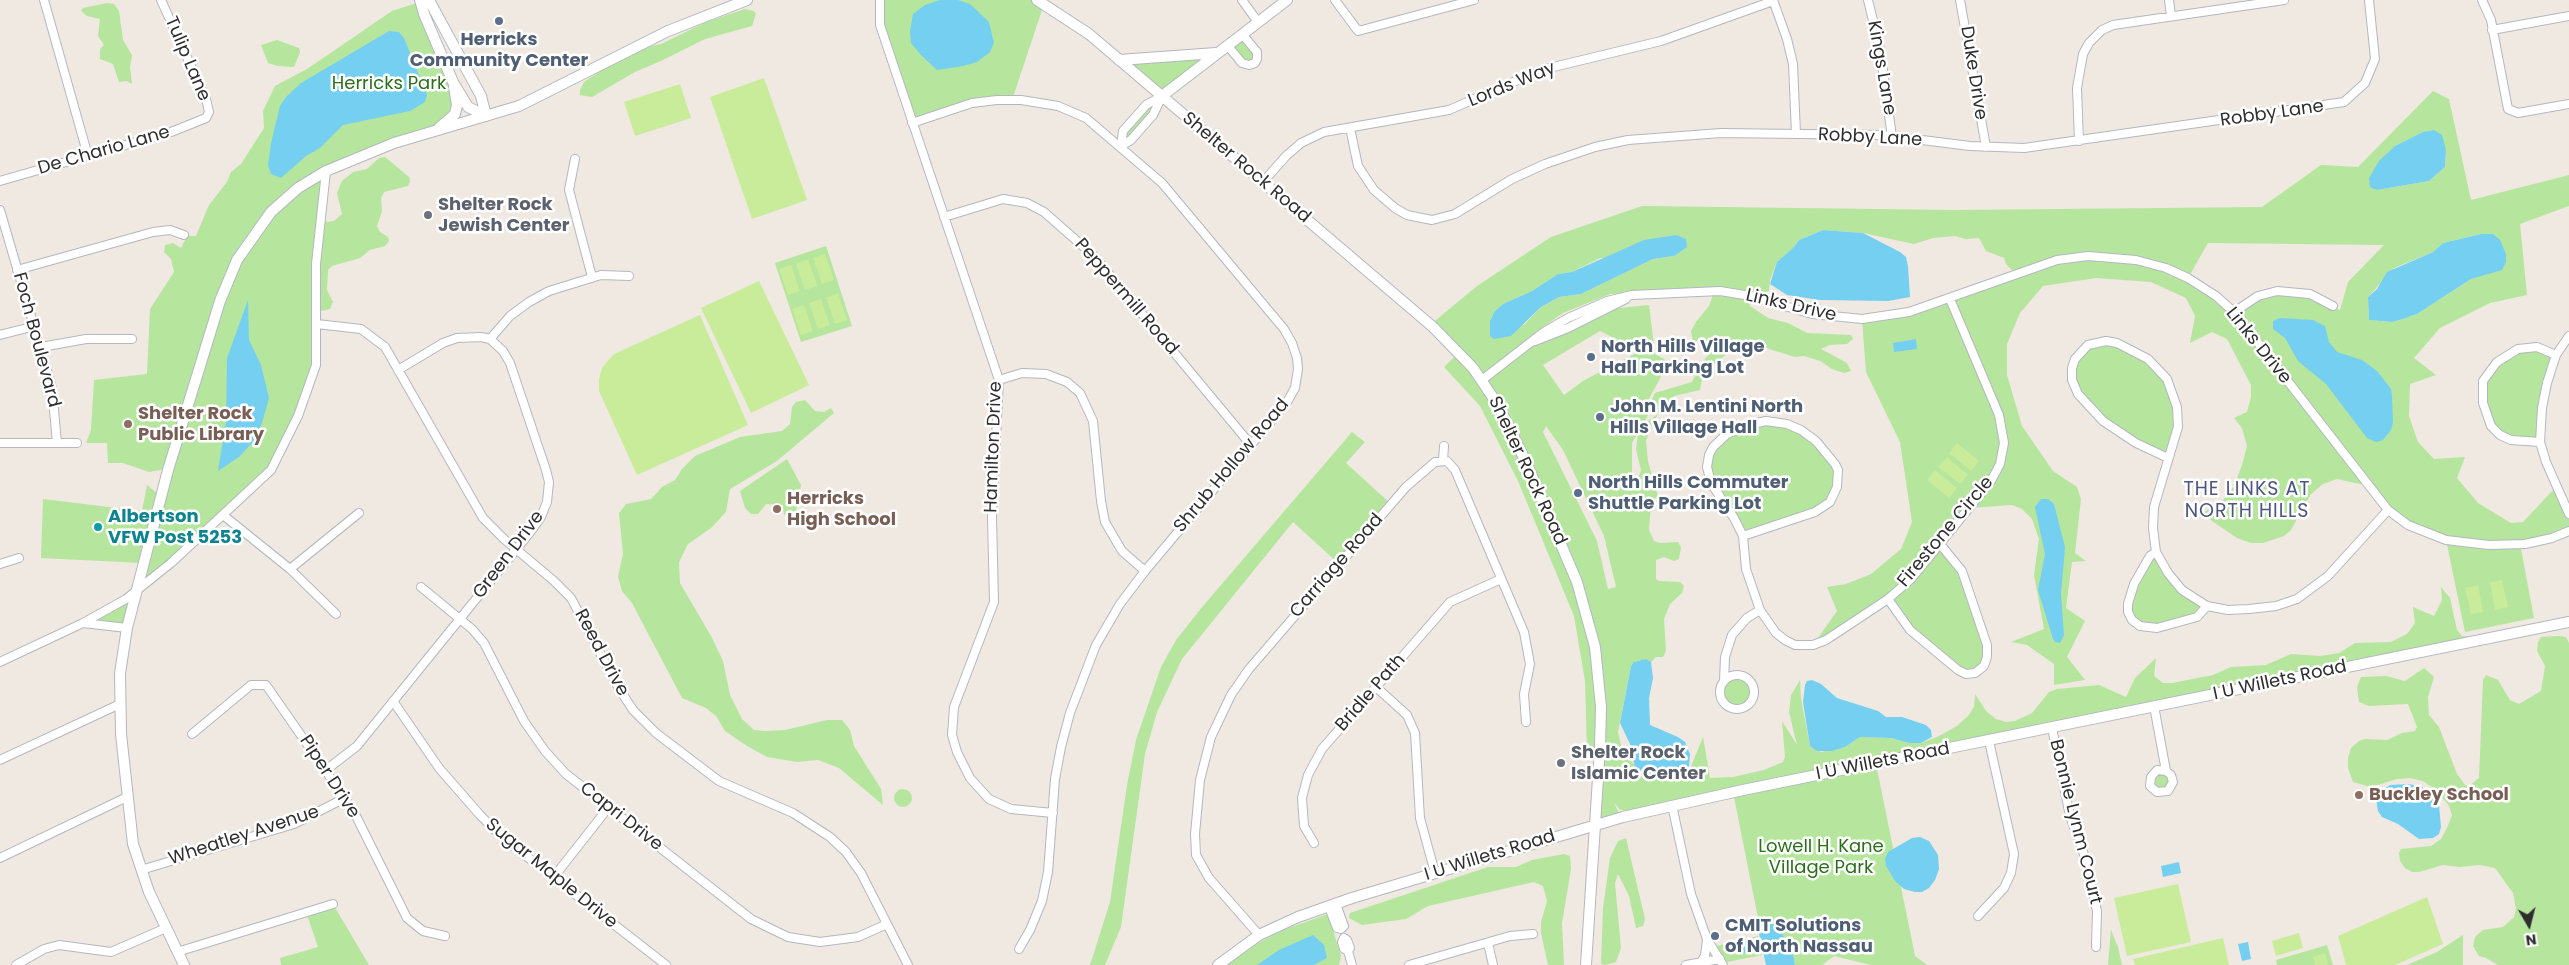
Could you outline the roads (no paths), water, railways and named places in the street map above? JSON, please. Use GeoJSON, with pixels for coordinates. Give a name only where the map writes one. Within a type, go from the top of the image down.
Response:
{"type":"FeatureCollection","features":[{"type":"Feature","properties":{"kind":"main road"},"geometry":{"type":"LineString","coordinates":[[420,0],[424,14],[453,82],[468,107],[486,116]]}},
{"type":"Feature","properties":{"kind":"main road"},"geometry":{"type":"LineString","coordinates":[[428,0],[481,96],[486,116]]}},
{"type":"Feature","properties":{"kind":"main road"},"geometry":{"type":"LineString","coordinates":[[184,965],[141,870],[133,844],[127,797],[120,704],[120,673],[127,628],[180,429],[232,272],[250,239],[268,216],[298,188],[326,171],[378,148],[519,106],[668,31],[747,0]]}},
{"type":"Feature","properties":{"kind":"main road","name":"Shelter Rock Road"},"geometry":{"type":"LineString","coordinates":[[1037,0],[1089,34],[1438,332],[1482,380],[1498,405],[1526,462],[1577,582],[1592,628],[1601,707],[1586,965]]}},
{"type":"Feature","properties":{"kind":"main road"},"geometry":{"type":"LineString","coordinates":[[1162,96],[1287,0]]}},
{"type":"Feature","properties":{"kind":"main road"},"geometry":{"type":"LineString","coordinates":[[1119,60],[1217,53]]}},
{"type":"Feature","properties":{"kind":"main road"},"geometry":{"type":"LineString","coordinates":[[437,130],[454,114],[457,105],[453,82]]}},
{"type":"Feature","properties":{"kind":"main road","name":"I U Willets Road"},"geometry":{"type":"LineString","coordinates":[[1218,965],[1259,935],[1276,926],[1332,906],[1595,825],[1672,805],[2569,622]]}},
{"type":"Feature","properties":{"kind":"street"},"geometry":{"type":"LineString","coordinates":[[44,0],[88,156]]}},
{"type":"Feature","properties":{"kind":"street","name":"Tulip Lane"},"geometry":{"type":"LineString","coordinates":[[161,0],[206,99],[209,112],[206,118]]}},
{"type":"Feature","properties":{"kind":"street","name":"Hamilton Drive"},"geometry":{"type":"LineString","coordinates":[[880,0],[880,24],[999,380],[992,517],[994,602],[954,707],[952,735],[957,752],[970,778],[988,799],[1011,809],[1053,814]]}},
{"type":"Feature","properties":{"kind":"street"},"geometry":{"type":"LineString","coordinates":[[1242,0],[1258,22]]}},
{"type":"Feature","properties":{"kind":"street"},"geometry":{"type":"LineString","coordinates":[[1334,0],[1358,31],[1474,0]]}},
{"type":"Feature","properties":{"kind":"street","name":"Kings Lane"},"geometry":{"type":"LineString","coordinates":[[1868,0],[1880,49],[1892,137]]}},
{"type":"Feature","properties":{"kind":"street","name":"Duke Drive"},"geometry":{"type":"LineString","coordinates":[[1960,0],[1986,147]]}},
{"type":"Feature","properties":{"kind":"street"},"geometry":{"type":"LineString","coordinates":[[2169,0],[2171,16]]}},
{"type":"Feature","properties":{"kind":"street"},"geometry":{"type":"LineString","coordinates":[[2079,141],[2077,88],[2083,54],[2089,43],[2102,30],[2112,24],[2284,0]]}},
{"type":"Feature","properties":{"kind":"street","name":"Robby Lane"},"geometry":{"type":"LineString","coordinates":[[1350,128],[1358,166],[1374,190],[1395,208],[1407,215],[1432,220],[1455,214],[1512,180],[1545,164],[1596,147],[1628,140],[1684,135],[1796,134],[1892,137],[1986,147],[2024,148],[2344,102],[2365,82],[2374,59],[2369,0]]}},
{"type":"Feature","properties":{"kind":"street"},"geometry":{"type":"LineString","coordinates":[[2482,0],[2492,30],[2508,109],[2518,113],[2569,104]]}},
{"type":"Feature","properties":{"kind":"street"},"geometry":{"type":"LineString","coordinates":[[1773,1],[1787,39],[1793,64],[1796,134]]}},
{"type":"Feature","properties":{"kind":"street","name":"Lords Way"},"geometry":{"type":"LineString","coordinates":[[1263,182],[1286,156],[1302,143],[1324,132],[1449,110],[1541,70],[1661,41],[1773,1]]}},
{"type":"Feature","properties":{"kind":"street"},"geometry":{"type":"LineString","coordinates":[[2492,30],[2569,16]]}},
{"type":"Feature","properties":{"kind":"street"},"geometry":{"type":"LineString","coordinates":[[1227,45],[1244,64],[1255,63],[1257,59],[1256,52],[1242,34]]}},
{"type":"Feature","properties":{"kind":"street"},"geometry":{"type":"LineString","coordinates":[[1121,146],[1123,131],[1146,105],[1162,96]]}},
{"type":"Feature","properties":{"kind":"street"},"geometry":{"type":"LineString","coordinates":[[1121,146],[1131,140],[1153,115],[1162,96]]}},
{"type":"Feature","properties":{"kind":"street","name":"Shrub Hollow Road"},"geometry":{"type":"LineString","coordinates":[[912,123],[972,103],[1021,100],[1058,106],[1076,113],[1098,127],[1162,182],[1284,329],[1292,343],[1298,369],[1294,388],[1287,402],[1145,571],[1108,624],[1083,674],[1061,747],[1048,872],[1042,901],[1030,930],[1019,949]]}},
{"type":"Feature","properties":{"kind":"street","name":"De Chario Lane"},"geometry":{"type":"LineString","coordinates":[[0,181],[171,132],[206,118]]}},
{"type":"Feature","properties":{"kind":"street"},"geometry":{"type":"LineString","coordinates":[[575,159],[569,190],[592,277]]}},
{"type":"Feature","properties":{"kind":"street"},"geometry":{"type":"LineString","coordinates":[[0,662],[83,623],[137,590],[260,482],[279,458],[314,375],[317,353],[316,264],[326,171]]}},
{"type":"Feature","properties":{"kind":"street","name":"Peppermill Road"},"geometry":{"type":"LineString","coordinates":[[944,217],[1003,199],[1027,202],[1044,212],[1094,256],[1251,445]]}},
{"type":"Feature","properties":{"kind":"street","name":"Foch Boulevard"},"geometry":{"type":"LineString","coordinates":[[0,210],[52,388],[57,443]]}},
{"type":"Feature","properties":{"kind":"street"},"geometry":{"type":"LineString","coordinates":[[17,270],[153,232],[170,230],[184,235]]}},
{"type":"Feature","properties":{"kind":"street","name":"Links Drive"},"geometry":{"type":"LineString","coordinates":[[1482,380],[1528,344],[1568,328],[1632,295],[1720,291],[1751,296],[1812,314],[1862,319],[1910,312],[2044,264],[2088,256],[2112,257],[2166,268],[2188,278],[2216,296],[2234,312],[2388,510],[2420,531],[2446,540],[2489,545],[2525,544],[2552,538],[2569,531]]}},
{"type":"Feature","properties":{"kind":"street"},"geometry":{"type":"LineString","coordinates":[[398,370],[444,343],[457,338],[481,337],[490,339],[510,316],[529,302],[549,291],[592,277],[610,274],[629,276]]}},
{"type":"Feature","properties":{"kind":"street"},"geometry":{"type":"LineString","coordinates":[[2234,312],[2258,296],[2276,291],[2310,294],[2333,306]]}},
{"type":"Feature","properties":{"kind":"street","name":"Firestone Circle"},"geometry":{"type":"LineString","coordinates":[[1743,536],[1816,512],[1830,502],[1835,493],[1839,478],[1835,464],[1816,441],[1801,430],[1774,422],[1748,425],[1727,434],[1713,447],[1709,455],[1708,474],[1743,536],[1746,569],[1760,610],[1785,640],[1804,646],[1826,640],[1888,599],[1911,579],[1991,481],[2000,464],[2004,443],[1999,415],[1950,299]]}},
{"type":"Feature","properties":{"kind":"street","name":"Reed Drive"},"geometry":{"type":"LineString","coordinates":[[317,324],[352,326],[368,332],[385,347],[471,500],[489,524],[554,580],[571,598],[618,687],[642,721],[719,781],[793,813],[830,837],[846,852],[861,873],[908,965]]}},
{"type":"Feature","properties":{"kind":"street"},"geometry":{"type":"LineString","coordinates":[[0,335],[35,326]]}},
{"type":"Feature","properties":{"kind":"street"},"geometry":{"type":"LineString","coordinates":[[2569,336],[2556,355],[2542,408],[2540,442],[2546,462],[2569,514]]}},
{"type":"Feature","properties":{"kind":"street"},"geometry":{"type":"LineString","coordinates":[[41,347],[86,339],[132,339]]}},
{"type":"Feature","properties":{"kind":"street","name":"Green Drive"},"geometry":{"type":"LineString","coordinates":[[326,770],[351,752],[516,549],[541,517],[547,502],[549,482],[510,363],[503,351],[490,339]]}},
{"type":"Feature","properties":{"kind":"street"},"geometry":{"type":"LineString","coordinates":[[2168,458],[2136,443],[2103,421],[2078,394],[2072,380],[2072,368],[2075,359],[2088,346],[2106,341],[2117,343],[2148,359],[2167,379],[2178,415],[2175,440],[2154,507],[2153,528],[2156,552],[2168,573],[2182,590],[2207,606],[2228,610],[2249,609],[2276,606],[2297,599],[2328,576],[2388,510]]}},
{"type":"Feature","properties":{"kind":"street"},"geometry":{"type":"LineString","coordinates":[[2540,442],[2512,440],[2500,435],[2491,426],[2483,404],[2483,381],[2497,362],[2518,349],[2537,346],[2556,355]]}},
{"type":"Feature","properties":{"kind":"street"},"geometry":{"type":"LineString","coordinates":[[999,380],[1022,373],[1046,374],[1067,382],[1080,393],[1094,422],[1101,501],[1105,522],[1122,551],[1145,571]]}},
{"type":"Feature","properties":{"kind":"street"},"geometry":{"type":"LineString","coordinates":[[0,443],[77,443]]}},
{"type":"Feature","properties":{"kind":"street"},"geometry":{"type":"LineString","coordinates":[[1444,446],[1443,460],[1451,464],[1455,470],[1524,632],[1530,664],[1524,694],[1526,722]]}},
{"type":"Feature","properties":{"kind":"street","name":"Carriage Road"},"geometry":{"type":"LineString","coordinates":[[1259,935],[1209,878],[1196,855],[1195,834],[1200,780],[1211,737],[1231,695],[1248,669],[1406,487],[1429,466],[1443,460]]}},
{"type":"Feature","properties":{"kind":"street"},"geometry":{"type":"LineString","coordinates":[[290,569],[359,513]]}},
{"type":"Feature","properties":{"kind":"street"},"geometry":{"type":"LineString","coordinates":[[223,515],[290,569],[336,614]]}},
{"type":"Feature","properties":{"kind":"street"},"geometry":{"type":"LineString","coordinates":[[1888,599],[1910,630],[1958,670],[1966,674],[1975,673],[1984,666],[1988,657],[1986,645],[1962,571],[1940,544]]}},
{"type":"Feature","properties":{"kind":"street"},"geometry":{"type":"LineString","coordinates":[[2156,552],[2150,556],[2134,584],[2128,604],[2128,612],[2132,620],[2140,626],[2157,628],[2197,616],[2207,606]]}},
{"type":"Feature","properties":{"kind":"street"},"geometry":{"type":"LineString","coordinates":[[0,564],[19,558]]}},
{"type":"Feature","properties":{"kind":"street","name":"Bridle Path"},"geometry":{"type":"LineString","coordinates":[[1314,843],[1307,835],[1302,813],[1302,798],[1308,774],[1322,749],[1450,602],[1501,579]]}},
{"type":"Feature","properties":{"kind":"street","name":"Capri Drive"},"geometry":{"type":"LineString","coordinates":[[422,587],[472,629],[484,643],[524,721],[545,751],[566,774],[751,919],[775,932],[803,940],[834,941],[858,937],[887,924]]}},
{"type":"Feature","properties":{"kind":"street"},"geometry":{"type":"LineString","coordinates":[[1724,681],[1738,675],[1748,679],[1754,688],[1750,704],[1740,709],[1725,704],[1720,695],[1724,681],[1725,657],[1732,635],[1746,618],[1760,610]]}},
{"type":"Feature","properties":{"kind":"street"},"geometry":{"type":"LineString","coordinates":[[83,623],[127,628]]}},
{"type":"Feature","properties":{"kind":"street","name":"Piper Drive"},"geometry":{"type":"LineString","coordinates":[[192,734],[251,685],[266,685],[353,810],[407,918],[423,931],[445,936]]}},
{"type":"Feature","properties":{"kind":"street"},"geometry":{"type":"LineString","coordinates":[[1376,687],[1407,715],[1415,733],[1420,818],[1435,873]]}},
{"type":"Feature","properties":{"kind":"street","name":"Sugar Maple Drive"},"geometry":{"type":"LineString","coordinates":[[393,701],[439,768],[480,815],[504,838],[553,878],[666,965]]}},
{"type":"Feature","properties":{"kind":"street"},"geometry":{"type":"LineString","coordinates":[[0,760],[120,704]]}},
{"type":"Feature","properties":{"kind":"street"},"geometry":{"type":"LineString","coordinates":[[2154,706],[2166,770]]}},
{"type":"Feature","properties":{"kind":"street","name":"Bonnie Lynm Court"},"geometry":{"type":"LineString","coordinates":[[2052,728],[2070,816],[2086,860],[2095,902],[2098,931],[2096,947]]}},
{"type":"Feature","properties":{"kind":"street"},"geometry":{"type":"LineString","coordinates":[[1978,916],[2004,888],[2011,873],[2014,854],[1989,741]]}},
{"type":"Feature","properties":{"kind":"street"},"geometry":{"type":"LineString","coordinates":[[0,858],[127,797]]}},
{"type":"Feature","properties":{"kind":"street","name":"Wheatley Avenue"},"geometry":{"type":"LineString","coordinates":[[141,870],[294,824],[345,798]]}},
{"type":"Feature","properties":{"kind":"street"},"geometry":{"type":"LineString","coordinates":[[1672,805],[1688,885],[1707,939],[1721,962]]}},
{"type":"Feature","properties":{"kind":"street"},"geometry":{"type":"LineString","coordinates":[[553,878],[608,808]]}},
{"type":"Feature","properties":{"kind":"street"},"geometry":{"type":"LineString","coordinates":[[177,952],[333,904]]}},
{"type":"Feature","properties":{"kind":"street"},"geometry":{"type":"LineString","coordinates":[[1332,906],[1336,928],[1341,929],[1344,938],[1342,942],[1344,948],[1348,951],[1352,965]]}},
{"type":"Feature","properties":{"kind":"street"},"geometry":{"type":"LineString","coordinates":[[16,965],[44,949],[58,945],[111,952],[166,928]]}},
{"type":"Feature","properties":{"kind":"street"},"geometry":{"type":"LineString","coordinates":[[1409,965],[1520,934],[1534,934]]}},
{"type":"Feature","properties":{"kind":"street"},"geometry":{"type":"LineString","coordinates":[[1701,962],[1705,956],[1707,939]]}},
{"type":"Feature","properties":{"kind":"street"},"geometry":{"type":"LineString","coordinates":[[1488,942],[1493,965]]}},
{"type":"Feature","properties":{"kind":"street"},"geometry":{"type":"LineString","coordinates":[[1686,965],[1701,962],[1721,962]]}},
{"type":"Feature","properties":{"kind":"water"},"geometry":{"type":"Polygon","coordinates":[[[940,0],[958,0],[970,4],[989,22],[994,43],[990,52],[977,62],[937,70],[911,43],[910,31],[913,14],[925,5],[940,0]]]}},
{"type":"Feature","properties":{"kind":"water"},"geometry":{"type":"Polygon","coordinates":[[[389,31],[399,32],[404,38],[427,95],[425,102],[410,111],[343,125],[320,148],[306,156],[281,178],[271,174],[268,165],[271,143],[280,106],[286,97],[301,83],[389,31]]]}},
{"type":"Feature","properties":{"kind":"water"},"geometry":{"type":"Polygon","coordinates":[[[2434,130],[2442,135],[2446,150],[2445,167],[2429,181],[2377,190],[2370,187],[2369,178],[2379,161],[2395,146],[2423,132],[2434,130]]]}},
{"type":"Feature","properties":{"kind":"water"},"geometry":{"type":"Polygon","coordinates":[[[1823,230],[1863,233],[1900,252],[1906,257],[1908,266],[1910,297],[1888,301],[1820,300],[1787,295],[1770,284],[1777,262],[1799,240],[1823,230]]]}},
{"type":"Feature","properties":{"kind":"water"},"geometry":{"type":"Polygon","coordinates":[[[2481,234],[2493,234],[2500,240],[2506,254],[2506,262],[2502,270],[2471,279],[2417,314],[2392,322],[2369,320],[2368,297],[2377,289],[2387,272],[2433,252],[2443,243],[2481,234]]]}},
{"type":"Feature","properties":{"kind":"water"},"geometry":{"type":"Polygon","coordinates":[[[1676,235],[1686,239],[1687,247],[1674,256],[1653,259],[1581,294],[1559,297],[1541,307],[1511,336],[1494,339],[1490,336],[1490,321],[1494,312],[1503,304],[1532,291],[1558,274],[1572,272],[1644,240],[1676,235]]]}},
{"type":"Feature","properties":{"kind":"water"},"geometry":{"type":"Polygon","coordinates":[[[248,300],[249,340],[261,365],[269,398],[262,423],[253,442],[239,457],[218,471],[226,421],[227,358],[248,300]]]}},
{"type":"Feature","properties":{"kind":"water"},"geometry":{"type":"Polygon","coordinates":[[[2280,318],[2313,320],[2325,326],[2329,342],[2337,352],[2362,360],[2377,371],[2391,389],[2392,395],[2393,422],[2391,430],[2383,440],[2376,442],[2367,438],[2326,384],[2298,361],[2285,338],[2273,329],[2273,321],[2280,318]]]}},
{"type":"Feature","properties":{"kind":"water"},"geometry":{"type":"Polygon","coordinates":[[[1916,339],[1917,349],[1894,352],[1893,343],[1916,339]]]}},
{"type":"Feature","properties":{"kind":"water"},"geometry":{"type":"Polygon","coordinates":[[[2041,499],[2048,499],[2054,504],[2065,547],[2061,594],[2064,635],[2060,643],[2055,642],[2053,639],[2038,590],[2045,554],[2035,507],[2041,499]]]}},
{"type":"Feature","properties":{"kind":"water"},"geometry":{"type":"Polygon","coordinates":[[[1646,659],[1651,662],[1653,678],[1649,698],[1650,725],[1685,742],[1690,754],[1689,766],[1685,770],[1647,776],[1635,768],[1630,744],[1620,723],[1631,666],[1634,662],[1646,659]]]}},
{"type":"Feature","properties":{"kind":"water"},"geometry":{"type":"Polygon","coordinates":[[[1812,680],[1821,684],[1837,698],[1878,711],[1886,717],[1902,717],[1926,725],[1931,730],[1932,737],[1921,743],[1909,743],[1891,738],[1860,737],[1845,747],[1832,751],[1817,751],[1810,746],[1803,702],[1805,685],[1807,681],[1812,680]]]}},
{"type":"Feature","properties":{"kind":"water"},"geometry":{"type":"Polygon","coordinates":[[[2409,784],[2422,787],[2432,793],[2439,805],[2441,827],[2439,834],[2433,838],[2419,839],[2398,824],[2382,817],[2378,811],[2376,799],[2384,789],[2390,785],[2409,784]]]}},
{"type":"Feature","properties":{"kind":"water"},"geometry":{"type":"Polygon","coordinates":[[[1920,837],[1929,841],[1938,855],[1939,869],[1935,880],[1929,888],[1922,892],[1915,892],[1904,889],[1895,881],[1886,866],[1885,859],[1888,852],[1912,838],[1920,837]]]}},
{"type":"Feature","properties":{"kind":"water"},"geometry":{"type":"Polygon","coordinates":[[[2179,862],[2181,873],[2163,877],[2161,866],[2179,862]]]}},
{"type":"Feature","properties":{"kind":"water"},"geometry":{"type":"Polygon","coordinates":[[[1777,924],[1793,954],[1795,965],[1766,965],[1759,934],[1762,926],[1777,924]]]}},
{"type":"Feature","properties":{"kind":"water"},"geometry":{"type":"Polygon","coordinates":[[[1313,935],[1324,945],[1327,958],[1314,965],[1257,965],[1279,950],[1313,935]]]}},
{"type":"Feature","properties":{"kind":"water"},"geometry":{"type":"Polygon","coordinates":[[[2248,942],[2251,959],[2242,961],[2238,944],[2248,942]]]}},
{"type":"Feature","properties":{"kind":"water"},"geometry":{"type":"Polygon","coordinates":[[[1753,945],[1754,951],[1740,954],[1739,947],[1753,945]]]}},
{"type":"Feature","properties":{"kind":"place","name":"Herricks Community Center"},"geometry":{"type":"Point","coordinates":[499,21]}},
{"type":"Feature","properties":{"kind":"place","name":"Shelter Rock Jewish Center"},"geometry":{"type":"Point","coordinates":[428,215]}},
{"type":"Feature","properties":{"kind":"place","name":"North Hills Village Hall Parking Lot"},"geometry":{"type":"Point","coordinates":[1591,357]}},
{"type":"Feature","properties":{"kind":"place","name":"John M. Lentini North Hills Village Hall"},"geometry":{"type":"Point","coordinates":[1600,417]}},
{"type":"Feature","properties":{"kind":"place","name":"Shelter Rock Public Library"},"geometry":{"type":"Point","coordinates":[128,424]}},
{"type":"Feature","properties":{"kind":"place","name":"North Hills Commuter Shuttle Parking Lot"},"geometry":{"type":"Point","coordinates":[1578,493]}},
{"type":"Feature","properties":{"kind":"place","name":"Herricks High School"},"geometry":{"type":"Point","coordinates":[777,509]}},
{"type":"Feature","properties":{"kind":"place","name":"Albertson VFW Post 5253"},"geometry":{"type":"Point","coordinates":[98,527]}},
{"type":"Feature","properties":{"kind":"place","name":"Shelter Rock Islamic Center"},"geometry":{"type":"Point","coordinates":[1561,763]}},
{"type":"Feature","properties":{"kind":"place","name":"Buckley School"},"geometry":{"type":"Point","coordinates":[2359,795]}},
{"type":"Feature","properties":{"kind":"place","name":"CMIT Solutions of North Nassau"},"geometry":{"type":"Point","coordinates":[1715,936]}},
{"type":"Feature","properties":{"kind":"district","name":"THE LINKS AT NORTH HILLS"},"geometry":{"type":"Point","coordinates":[2247,501]}},
{"type":"Feature","properties":{"kind":"park label","name":"Herricks Park"},"geometry":{"type":"Point","coordinates":[389,84]}},
{"type":"Feature","properties":{"kind":"park label","name":"Lowell H. Kane Village Park"},"geometry":{"type":"Point","coordinates":[1821,858]}}]}
